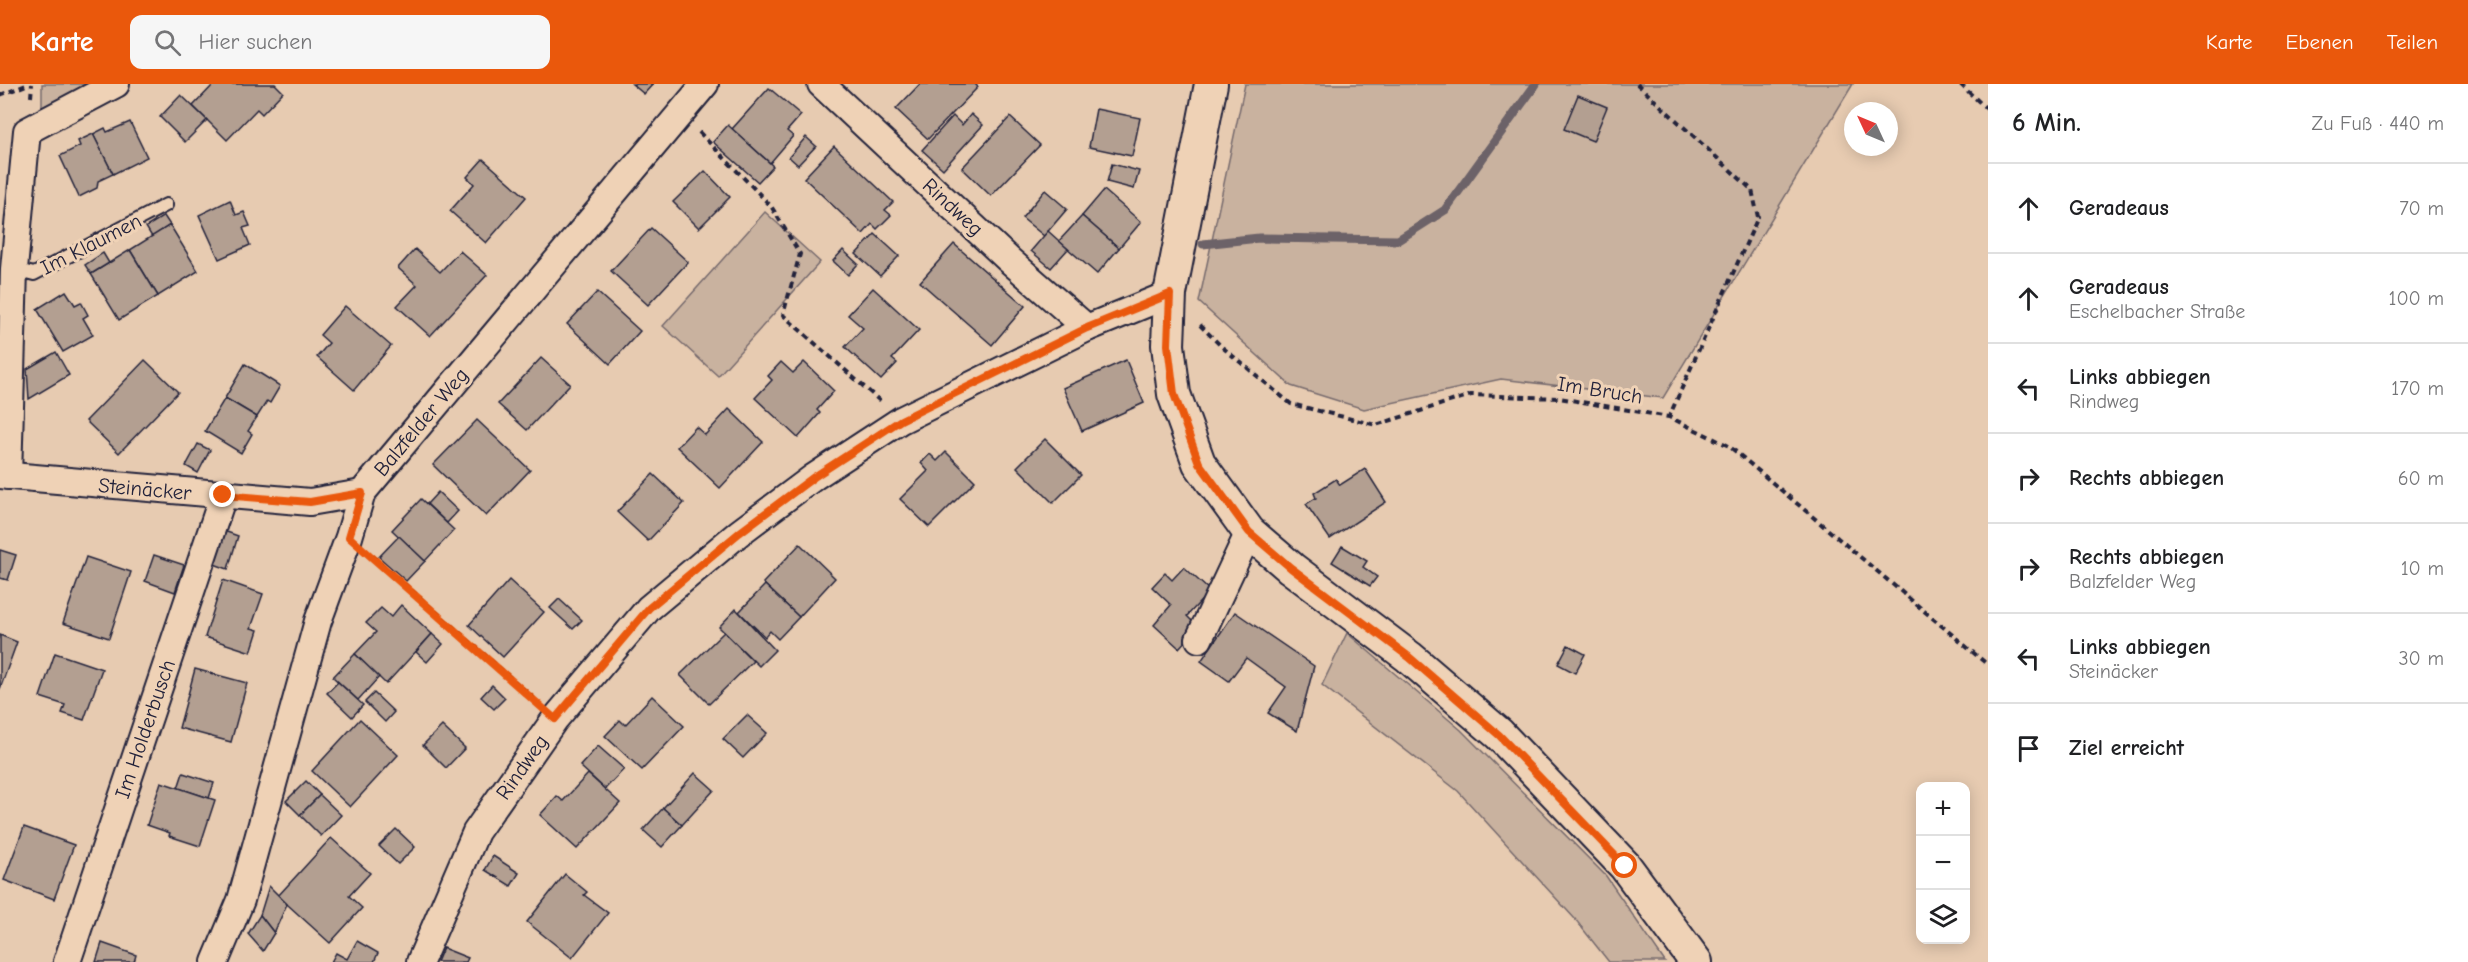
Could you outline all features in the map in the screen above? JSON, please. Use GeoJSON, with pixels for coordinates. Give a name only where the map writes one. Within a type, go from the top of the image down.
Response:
{"type":"FeatureCollection","features":[{"type":"Feature","properties":{"kind":"street","name":"Im Klaumen"},"geometry":{"type":"LineString","coordinates":[[4,475],[7,269],[27,131],[116,84]]}},
{"type":"Feature","properties":{"kind":"street","name":"Balzfelder Weg"},"geometry":{"type":"LineString","coordinates":[[215,962],[241,900],[318,621],[349,537],[362,493],[705,84]]}},
{"type":"Feature","properties":{"kind":"street","name":"Rindweg"},"geometry":{"type":"LineString","coordinates":[[821,84],[1008,259],[1087,328]]}},
{"type":"Feature","properties":{"kind":"street"},"geometry":{"type":"LineString","coordinates":[[1211,84],[1170,294],[1168,345],[1174,394],[1199,463],[1249,532],[1291,568],[1409,657],[1499,735],[1625,866],[1695,962]]}},
{"type":"Feature","properties":{"kind":"street","name":"Rindweg"},"geometry":{"type":"LineString","coordinates":[[420,962],[476,832],[555,719],[649,608],[739,533],[814,477],[901,420],[1087,328],[1170,294]]}},
{"type":"Feature","properties":{"kind":"street","name":"Steinäcker"},"geometry":{"type":"LineString","coordinates":[[4,475],[310,502],[362,493]]}},
{"type":"Feature","properties":{"kind":"street","name":"Im Holderbusch"},"geometry":{"type":"LineString","coordinates":[[67,962],[223,495]]}},
{"type":"Feature","properties":{"kind":"street"},"geometry":{"type":"LineString","coordinates":[[1198,639],[1249,532]]}},
{"type":"Feature","properties":{"kind":"lane","name":"Im Klaumen"},"geometry":{"type":"LineString","coordinates":[[7,269],[34,274],[166,205]]}},
{"type":"Feature","properties":{"kind":"path"},"geometry":{"type":"LineString","coordinates":[[0,96],[29,84]]}},
{"type":"Feature","properties":{"kind":"path"},"geometry":{"type":"LineString","coordinates":[[1637,84],[1752,190],[1758,217],[1669,417]]}},
{"type":"Feature","properties":{"kind":"path"},"geometry":{"type":"LineString","coordinates":[[1960,84],[1988,110]]}},
{"type":"Feature","properties":{"kind":"path"},"geometry":{"type":"LineString","coordinates":[[679,113],[771,206],[800,254],[783,315],[901,420]]}},
{"type":"Feature","properties":{"kind":"path","name":"Im Bruch"},"geometry":{"type":"LineString","coordinates":[[1170,294],[1222,347],[1290,404],[1376,425],[1471,395],[1559,398],[1669,417],[1729,446],[1988,664]]}},
{"type":"Feature","properties":{"kind":"path"},"geometry":{"type":"LineString","coordinates":[[349,537],[555,719]]}},
{"type":"Feature","properties":{"kind":"shaded area"},"geometry":{"type":"Polygon","coordinates":[[[42,84],[101,84],[42,116],[42,84]]]}},
{"type":"Feature","properties":{"kind":"shaded area"},"geometry":{"type":"Polygon","coordinates":[[[1245,84],[1853,84],[1663,398],[1501,379],[1364,409],[1291,386],[1199,302],[1245,84]]]}},
{"type":"Feature","properties":{"kind":"shaded area"},"geometry":{"type":"Polygon","coordinates":[[[765,212],[820,262],[718,376],[663,326],[765,212]]]}},
{"type":"Feature","properties":{"kind":"shaded area"},"geometry":{"type":"Polygon","coordinates":[[[1347,633],[1461,730],[1606,876],[1665,962],[1609,962],[1575,919],[1458,791],[1322,685],[1347,633]]]}},
{"type":"Feature","properties":{"kind":"building"},"geometry":{"type":"Polygon","coordinates":[[[214,84],[275,84],[283,92],[262,114],[257,109],[227,140],[193,106],[214,84]]]}},
{"type":"Feature","properties":{"kind":"building"},"geometry":{"type":"Polygon","coordinates":[[[632,84],[653,84],[644,94],[632,84]]]}},
{"type":"Feature","properties":{"kind":"building"},"geometry":{"type":"Polygon","coordinates":[[[920,84],[975,84],[978,87],[928,139],[896,109],[920,84]]]}},
{"type":"Feature","properties":{"kind":"building"},"geometry":{"type":"Polygon","coordinates":[[[769,88],[801,115],[787,131],[793,136],[770,163],[732,129],[769,88]]]}},
{"type":"Feature","properties":{"kind":"building"},"geometry":{"type":"Polygon","coordinates":[[[181,95],[207,120],[185,142],[160,117],[181,95]]]}},
{"type":"Feature","properties":{"kind":"building"},"geometry":{"type":"Polygon","coordinates":[[[1578,95],[1607,107],[1593,141],[1564,129],[1578,95]]]}},
{"type":"Feature","properties":{"kind":"building"},"geometry":{"type":"Polygon","coordinates":[[[1096,109],[1140,118],[1132,156],[1089,147],[1096,109]]]}},
{"type":"Feature","properties":{"kind":"building"},"geometry":{"type":"Polygon","coordinates":[[[971,114],[983,125],[943,169],[922,150],[953,116],[962,125],[971,114]]]}},
{"type":"Feature","properties":{"kind":"building"},"geometry":{"type":"Polygon","coordinates":[[[1010,117],[1040,145],[991,196],[962,168],[1010,117]]]}},
{"type":"Feature","properties":{"kind":"building"},"geometry":{"type":"Polygon","coordinates":[[[130,122],[147,157],[113,174],[93,134],[105,128],[107,132],[130,122]]]}},
{"type":"Feature","properties":{"kind":"building"},"geometry":{"type":"Polygon","coordinates":[[[728,125],[773,166],[758,182],[713,142],[728,125]]]}},
{"type":"Feature","properties":{"kind":"building"},"geometry":{"type":"Polygon","coordinates":[[[93,134],[113,174],[98,181],[97,188],[79,197],[60,156],[80,146],[78,141],[93,134]]]}},
{"type":"Feature","properties":{"kind":"building"},"geometry":{"type":"Polygon","coordinates":[[[806,137],[816,146],[798,165],[789,157],[806,137]]]}},
{"type":"Feature","properties":{"kind":"building"},"geometry":{"type":"Polygon","coordinates":[[[834,146],[893,202],[885,210],[891,215],[877,229],[872,224],[863,234],[804,178],[834,146]]]}},
{"type":"Feature","properties":{"kind":"building"},"geometry":{"type":"Polygon","coordinates":[[[483,159],[526,197],[486,243],[450,211],[474,184],[467,177],[483,159]]]}},
{"type":"Feature","properties":{"kind":"building"},"geometry":{"type":"Polygon","coordinates":[[[1112,164],[1139,171],[1134,189],[1107,182],[1112,164]]]}},
{"type":"Feature","properties":{"kind":"building"},"geometry":{"type":"Polygon","coordinates":[[[705,171],[730,197],[699,228],[673,202],[705,171]]]}},
{"type":"Feature","properties":{"kind":"building"},"geometry":{"type":"Polygon","coordinates":[[[1045,190],[1067,209],[1044,236],[1022,218],[1045,190]]]}},
{"type":"Feature","properties":{"kind":"building"},"geometry":{"type":"Polygon","coordinates":[[[1104,190],[1141,222],[1119,248],[1082,216],[1104,190]]]}},
{"type":"Feature","properties":{"kind":"building"},"geometry":{"type":"Polygon","coordinates":[[[230,200],[236,215],[244,212],[250,226],[243,228],[250,245],[219,259],[199,215],[230,200]]]}},
{"type":"Feature","properties":{"kind":"building"},"geometry":{"type":"Polygon","coordinates":[[[164,216],[170,225],[152,237],[146,227],[164,216]]]}},
{"type":"Feature","properties":{"kind":"building"},"geometry":{"type":"Polygon","coordinates":[[[1082,216],[1119,248],[1097,274],[1059,241],[1082,216]]]}},
{"type":"Feature","properties":{"kind":"building"},"geometry":{"type":"Polygon","coordinates":[[[170,225],[198,271],[158,296],[130,250],[170,225]]]}},
{"type":"Feature","properties":{"kind":"building"},"geometry":{"type":"Polygon","coordinates":[[[651,228],[688,262],[648,305],[611,271],[651,228]]]}},
{"type":"Feature","properties":{"kind":"building"},"geometry":{"type":"Polygon","coordinates":[[[1048,231],[1068,249],[1051,268],[1031,251],[1048,231]]]}},
{"type":"Feature","properties":{"kind":"building"},"geometry":{"type":"Polygon","coordinates":[[[875,234],[899,256],[880,276],[856,254],[875,234]]]}},
{"type":"Feature","properties":{"kind":"building"},"geometry":{"type":"Polygon","coordinates":[[[954,244],[1025,306],[992,345],[920,282],[954,244]]]}},
{"type":"Feature","properties":{"kind":"building"},"geometry":{"type":"Polygon","coordinates":[[[415,249],[440,272],[460,251],[487,275],[430,336],[397,306],[417,285],[398,268],[415,249]]]}},
{"type":"Feature","properties":{"kind":"building"},"geometry":{"type":"Polygon","coordinates":[[[130,250],[158,296],[119,320],[91,274],[130,250]]]}},
{"type":"Feature","properties":{"kind":"building"},"geometry":{"type":"Polygon","coordinates":[[[843,250],[858,264],[848,275],[833,261],[843,250]]]}},
{"type":"Feature","properties":{"kind":"building"},"geometry":{"type":"Polygon","coordinates":[[[103,253],[109,263],[91,274],[85,265],[103,253]]]}},
{"type":"Feature","properties":{"kind":"building"},"geometry":{"type":"Polygon","coordinates":[[[873,288],[919,330],[892,359],[897,363],[881,380],[845,347],[863,328],[848,315],[873,288]]]}},
{"type":"Feature","properties":{"kind":"building"},"geometry":{"type":"Polygon","coordinates":[[[66,291],[75,305],[81,302],[88,315],[83,318],[93,335],[63,352],[37,309],[66,291]]]}},
{"type":"Feature","properties":{"kind":"building"},"geometry":{"type":"Polygon","coordinates":[[[597,292],[640,331],[610,364],[567,324],[597,292]]]}},
{"type":"Feature","properties":{"kind":"building"},"geometry":{"type":"Polygon","coordinates":[[[345,306],[391,346],[354,390],[317,357],[329,343],[320,335],[345,306]]]}},
{"type":"Feature","properties":{"kind":"building"},"geometry":{"type":"Polygon","coordinates":[[[56,352],[69,375],[29,399],[27,369],[56,352]]]}},
{"type":"Feature","properties":{"kind":"building"},"geometry":{"type":"Polygon","coordinates":[[[541,358],[570,384],[527,430],[498,404],[541,358]]]}},
{"type":"Feature","properties":{"kind":"building"},"geometry":{"type":"Polygon","coordinates":[[[145,360],[178,392],[119,453],[86,421],[145,360]]]}},
{"type":"Feature","properties":{"kind":"building"},"geometry":{"type":"Polygon","coordinates":[[[1126,360],[1144,403],[1082,431],[1063,388],[1126,360]]]}},
{"type":"Feature","properties":{"kind":"building"},"geometry":{"type":"Polygon","coordinates":[[[781,362],[793,373],[804,362],[834,391],[817,410],[820,413],[798,438],[755,398],[772,380],[768,376],[781,362]]]}},
{"type":"Feature","properties":{"kind":"building"},"geometry":{"type":"Polygon","coordinates":[[[245,364],[280,386],[270,403],[267,401],[257,417],[225,398],[245,364]]]}},
{"type":"Feature","properties":{"kind":"building"},"geometry":{"type":"Polygon","coordinates":[[[225,398],[257,417],[248,431],[252,434],[241,453],[205,431],[225,398]]]}},
{"type":"Feature","properties":{"kind":"building"},"geometry":{"type":"Polygon","coordinates":[[[729,409],[763,442],[720,488],[677,447],[696,427],[705,435],[729,409]]]}},
{"type":"Feature","properties":{"kind":"building"},"geometry":{"type":"Polygon","coordinates":[[[477,420],[530,470],[486,516],[433,465],[477,420]]]}},
{"type":"Feature","properties":{"kind":"building"},"geometry":{"type":"Polygon","coordinates":[[[1045,439],[1081,475],[1053,503],[1017,467],[1045,439]]]}},
{"type":"Feature","properties":{"kind":"building"},"geometry":{"type":"Polygon","coordinates":[[[198,444],[210,450],[198,473],[186,466],[198,444]]]}},
{"type":"Feature","properties":{"kind":"building"},"geometry":{"type":"Polygon","coordinates":[[[946,452],[975,481],[929,527],[900,499],[928,471],[921,463],[930,454],[937,461],[946,452]]]}},
{"type":"Feature","properties":{"kind":"building"},"geometry":{"type":"Polygon","coordinates":[[[1365,469],[1386,502],[1330,539],[1306,504],[1316,498],[1314,493],[1336,479],[1340,485],[1365,469]]]}},
{"type":"Feature","properties":{"kind":"building"},"geometry":{"type":"Polygon","coordinates":[[[653,474],[684,503],[648,541],[617,512],[653,474]]]}},
{"type":"Feature","properties":{"kind":"building"},"geometry":{"type":"Polygon","coordinates":[[[438,492],[458,511],[447,523],[427,504],[438,492]]]}},
{"type":"Feature","properties":{"kind":"building"},"geometry":{"type":"Polygon","coordinates":[[[421,499],[454,530],[425,561],[392,530],[421,499]]]}},
{"type":"Feature","properties":{"kind":"building"},"geometry":{"type":"Polygon","coordinates":[[[224,531],[238,536],[228,569],[214,564],[224,531]]]}},
{"type":"Feature","properties":{"kind":"building"},"geometry":{"type":"Polygon","coordinates":[[[399,536],[425,561],[406,581],[379,557],[399,536]]]}},
{"type":"Feature","properties":{"kind":"building"},"geometry":{"type":"Polygon","coordinates":[[[800,544],[835,578],[799,617],[763,583],[800,544]]]}},
{"type":"Feature","properties":{"kind":"building"},"geometry":{"type":"Polygon","coordinates":[[[1342,546],[1367,561],[1363,567],[1377,577],[1370,586],[1332,562],[1342,546]]]}},
{"type":"Feature","properties":{"kind":"building"},"geometry":{"type":"Polygon","coordinates":[[[0,550],[16,555],[8,580],[0,578],[0,550]]]}},
{"type":"Feature","properties":{"kind":"building"},"geometry":{"type":"Polygon","coordinates":[[[154,555],[184,565],[175,592],[145,581],[154,555]]]}},
{"type":"Feature","properties":{"kind":"building"},"geometry":{"type":"Polygon","coordinates":[[[86,557],[131,572],[109,638],[63,623],[86,557]]]}},
{"type":"Feature","properties":{"kind":"building"},"geometry":{"type":"Polygon","coordinates":[[[1184,567],[1210,591],[1187,616],[1198,627],[1179,648],[1154,625],[1171,605],[1152,587],[1165,573],[1172,580],[1184,567]]]}},
{"type":"Feature","properties":{"kind":"building"},"geometry":{"type":"Polygon","coordinates":[[[223,580],[263,594],[251,628],[258,630],[251,652],[205,637],[223,580]]]}},
{"type":"Feature","properties":{"kind":"building"},"geometry":{"type":"Polygon","coordinates":[[[509,580],[544,612],[503,657],[469,625],[509,580]]]}},
{"type":"Feature","properties":{"kind":"building"},"geometry":{"type":"Polygon","coordinates":[[[765,585],[799,617],[778,639],[770,631],[765,637],[739,612],[765,585]]]}},
{"type":"Feature","properties":{"kind":"building"},"geometry":{"type":"Polygon","coordinates":[[[559,599],[582,620],[573,629],[550,608],[559,599]]]}},
{"type":"Feature","properties":{"kind":"building"},"geometry":{"type":"Polygon","coordinates":[[[401,605],[432,634],[386,684],[355,654],[376,632],[366,623],[381,608],[391,617],[401,605]]]}},
{"type":"Feature","properties":{"kind":"building"},"geometry":{"type":"Polygon","coordinates":[[[736,609],[775,650],[759,666],[719,627],[736,609]]]}},
{"type":"Feature","properties":{"kind":"building"},"geometry":{"type":"Polygon","coordinates":[[[1235,612],[1314,666],[1297,731],[1268,713],[1286,687],[1246,658],[1229,681],[1201,661],[1235,612]]]}},
{"type":"Feature","properties":{"kind":"building"},"geometry":{"type":"Polygon","coordinates":[[[724,632],[753,661],[709,704],[680,675],[724,632]]]}},
{"type":"Feature","properties":{"kind":"building"},"geometry":{"type":"Polygon","coordinates":[[[432,634],[443,644],[427,662],[416,652],[432,634]]]}},
{"type":"Feature","properties":{"kind":"building"},"geometry":{"type":"Polygon","coordinates":[[[0,635],[17,642],[0,689],[0,635]]]}},
{"type":"Feature","properties":{"kind":"building"},"geometry":{"type":"Polygon","coordinates":[[[1568,645],[1585,654],[1575,673],[1558,664],[1568,645]]]}},
{"type":"Feature","properties":{"kind":"building"},"geometry":{"type":"Polygon","coordinates":[[[55,653],[102,669],[84,720],[62,713],[65,705],[40,697],[55,653]]]}},
{"type":"Feature","properties":{"kind":"building"},"geometry":{"type":"Polygon","coordinates":[[[355,654],[379,677],[358,700],[333,677],[355,654]]]}},
{"type":"Feature","properties":{"kind":"building"},"geometry":{"type":"Polygon","coordinates":[[[195,669],[247,683],[231,742],[179,728],[195,669]]]}},
{"type":"Feature","properties":{"kind":"building"},"geometry":{"type":"Polygon","coordinates":[[[338,682],[363,705],[352,717],[327,693],[338,682]]]}},
{"type":"Feature","properties":{"kind":"building"},"geometry":{"type":"Polygon","coordinates":[[[492,685],[505,698],[494,709],[481,697],[492,685]]]}},
{"type":"Feature","properties":{"kind":"building"},"geometry":{"type":"Polygon","coordinates":[[[374,693],[394,712],[385,722],[365,702],[374,693]]]}},
{"type":"Feature","properties":{"kind":"building"},"geometry":{"type":"Polygon","coordinates":[[[652,696],[684,726],[642,770],[605,736],[620,720],[625,725],[652,696]]]}},
{"type":"Feature","properties":{"kind":"building"},"geometry":{"type":"Polygon","coordinates":[[[747,715],[767,733],[743,758],[723,739],[747,715]]]}},
{"type":"Feature","properties":{"kind":"building"},"geometry":{"type":"Polygon","coordinates":[[[360,719],[398,755],[350,807],[312,771],[360,719]]]}},
{"type":"Feature","properties":{"kind":"building"},"geometry":{"type":"Polygon","coordinates":[[[442,726],[465,748],[446,768],[423,745],[442,726]]]}},
{"type":"Feature","properties":{"kind":"building"},"geometry":{"type":"Polygon","coordinates":[[[598,746],[624,769],[605,789],[580,766],[598,746]]]}},
{"type":"Feature","properties":{"kind":"building"},"geometry":{"type":"Polygon","coordinates":[[[183,773],[214,783],[209,798],[178,788],[183,773]]]}},
{"type":"Feature","properties":{"kind":"building"},"geometry":{"type":"Polygon","coordinates":[[[695,773],[714,790],[682,825],[663,808],[695,773]]]}},
{"type":"Feature","properties":{"kind":"building"},"geometry":{"type":"Polygon","coordinates":[[[588,774],[620,803],[577,849],[540,815],[557,796],[563,801],[588,774]]]}},
{"type":"Feature","properties":{"kind":"building"},"geometry":{"type":"Polygon","coordinates":[[[306,781],[320,795],[300,815],[286,801],[306,781]]]}},
{"type":"Feature","properties":{"kind":"building"},"geometry":{"type":"Polygon","coordinates":[[[161,782],[215,800],[200,846],[169,836],[170,833],[147,825],[161,782]]]}},
{"type":"Feature","properties":{"kind":"building"},"geometry":{"type":"Polygon","coordinates":[[[320,795],[341,815],[321,836],[300,815],[320,795]]]}},
{"type":"Feature","properties":{"kind":"building"},"geometry":{"type":"Polygon","coordinates":[[[663,808],[682,825],[662,847],[643,830],[663,808]]]}},
{"type":"Feature","properties":{"kind":"building"},"geometry":{"type":"Polygon","coordinates":[[[24,827],[74,845],[54,899],[4,880],[24,827]]]}},
{"type":"Feature","properties":{"kind":"building"},"geometry":{"type":"Polygon","coordinates":[[[396,829],[415,847],[398,864],[379,846],[396,829]]]}},
{"type":"Feature","properties":{"kind":"building"},"geometry":{"type":"Polygon","coordinates":[[[331,838],[370,873],[349,896],[362,908],[330,943],[278,896],[331,838]]]}},
{"type":"Feature","properties":{"kind":"building"},"geometry":{"type":"Polygon","coordinates":[[[493,856],[519,873],[511,886],[485,870],[493,856]]]}},
{"type":"Feature","properties":{"kind":"building"},"geometry":{"type":"Polygon","coordinates":[[[565,874],[587,892],[584,895],[608,913],[572,958],[527,922],[565,874]]]}},
{"type":"Feature","properties":{"kind":"building"},"geometry":{"type":"Polygon","coordinates":[[[269,886],[287,904],[274,933],[260,915],[269,886]]]}},
{"type":"Feature","properties":{"kind":"building"},"geometry":{"type":"Polygon","coordinates":[[[260,915],[274,933],[263,951],[248,934],[260,915]]]}},
{"type":"Feature","properties":{"kind":"building"},"geometry":{"type":"Polygon","coordinates":[[[357,941],[378,953],[374,962],[331,962],[336,953],[347,959],[357,941]]]}},
{"type":"Feature","properties":{"kind":"building"},"geometry":{"type":"Polygon","coordinates":[[[102,943],[136,955],[134,962],[96,962],[102,943]]]}},
{"type":"Feature","properties":{"kind":"building"},"geometry":{"type":"Polygon","coordinates":[[[443,948],[468,958],[466,962],[437,962],[443,948]]]}},
{"type":"Feature","properties":{"kind":"waterway"},"geometry":{"type":"LineString","coordinates":[[1203,244],[1259,238],[1398,240],[1445,210],[1536,84]]}},
{"type":"Feature","properties":{"kind":"route"},"geometry":{"type":"LineString","coordinates":[[223,495],[310,502],[362,493],[349,537],[438,613],[555,719],[649,608],[739,533],[814,477],[901,420],[1087,328],[1170,294],[1168,345],[1174,394],[1199,463],[1249,532],[1291,568],[1409,657],[1499,735],[1625,866]]}}]}
